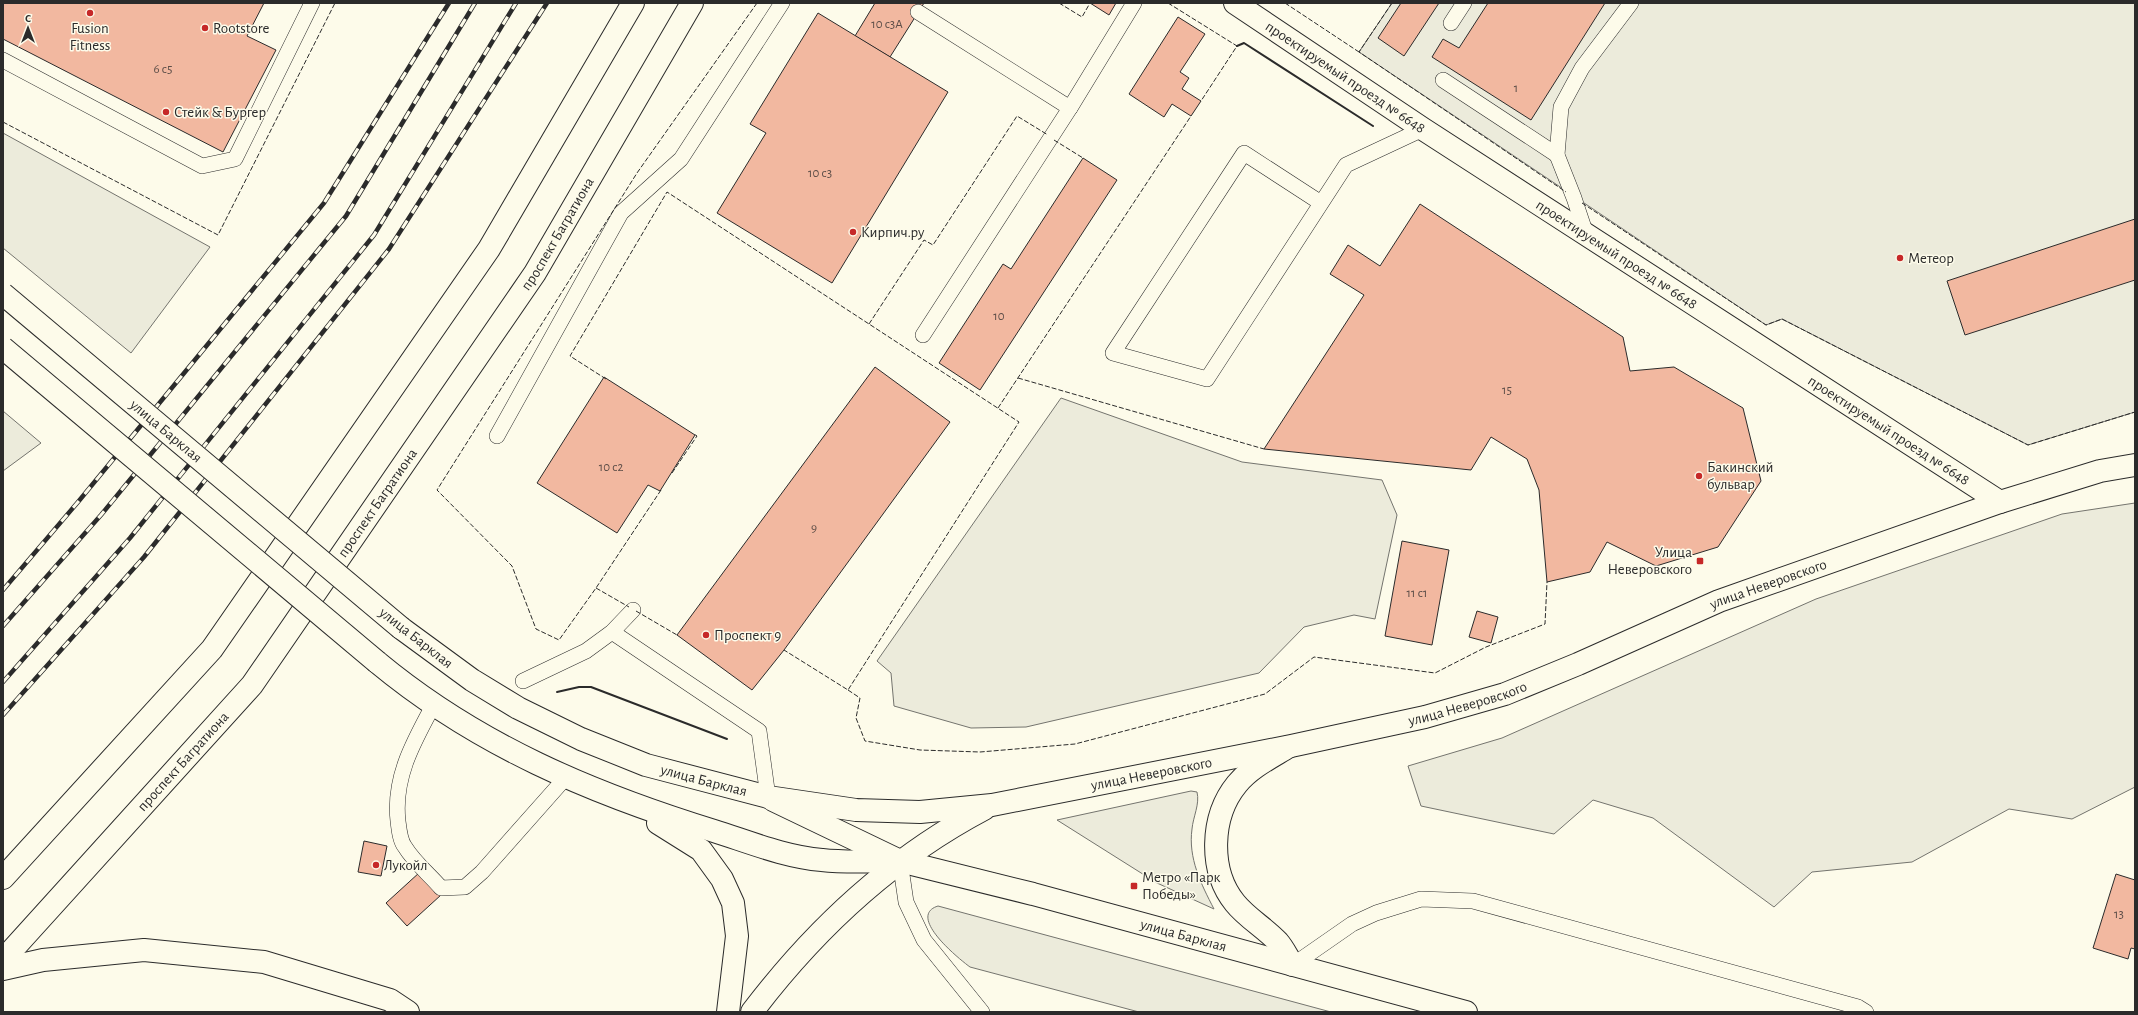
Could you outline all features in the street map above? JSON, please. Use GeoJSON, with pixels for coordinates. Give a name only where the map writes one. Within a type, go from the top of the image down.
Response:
{"type":"FeatureCollection","features":[{"type":"Feature","properties":{"kind":"main road"},"geometry":{"type":"LineString","coordinates":[[3,878],[212,649],[489,248],[633,3]]}},
{"type":"Feature","properties":{"kind":"main road","name":"проспект Багратиона"},"geometry":{"type":"LineString","coordinates":[[3,960],[252,685],[535,273],[692,3]]}},
{"type":"Feature","properties":{"kind":"main road","name":"проектируемый проезд № 6648"},"geometry":{"type":"LineString","coordinates":[[1235,3],[1423,129],[2000,502]]}},
{"type":"Feature","properties":{"kind":"main road","name":"улица Барклая"},"geometry":{"type":"LineString","coordinates":[[3,294],[400,628],[472,680],[518,708],[582,739],[646,765],[768,797],[900,861],[1033,894],[1466,1012]]}},
{"type":"Feature","properties":{"kind":"main road","name":"улица Барклая"},"geometry":{"type":"LineString","coordinates":[[3,348],[377,662],[434,704],[497,744],[562,776],[611,797],[779,852],[821,860],[900,861]]}},
{"type":"Feature","properties":{"kind":"main road","name":"улица Неверовского"},"geometry":{"type":"LineString","coordinates":[[768,797],[856,810],[920,812],[992,805],[1290,746],[1425,717],[1505,694],[1578,664],[1719,601],[2000,502],[2100,470],[2135,457]]}},
{"type":"Feature","properties":{"kind":"main road"},"geometry":{"type":"LineString","coordinates":[[2100,470],[2135,465]]}},
{"type":"Feature","properties":{"kind":"main road"},"geometry":{"type":"LineString","coordinates":[[1290,746],[1256,766],[1236,784],[1224,806],[1218,829],[1216,855],[1221,880],[1236,903],[1278,943],[1293,965]]}},
{"type":"Feature","properties":{"kind":"main road"},"geometry":{"type":"LineString","coordinates":[[611,797],[672,830],[701,850],[722,879],[733,903],[737,936],[728,1012]]}},
{"type":"Feature","properties":{"kind":"main road"},"geometry":{"type":"LineString","coordinates":[[752,1012],[768,991],[837,914],[900,861],[935,837],[992,805]]}},
{"type":"Feature","properties":{"kind":"main road"},"geometry":{"type":"LineString","coordinates":[[3,969],[43,960],[144,950],[264,962],[390,1000],[408,1012]]}},
{"type":"Feature","properties":{"kind":"lane"},"geometry":{"type":"LineString","coordinates":[[3,60],[202,166],[235,159],[312,3]]}},
{"type":"Feature","properties":{"kind":"lane"},"geometry":{"type":"LineString","coordinates":[[497,436],[621,213],[681,159],[782,3]]}},
{"type":"Feature","properties":{"kind":"lane"},"geometry":{"type":"LineString","coordinates":[[923,335],[1070,108],[1134,3]]}},
{"type":"Feature","properties":{"kind":"lane"},"geometry":{"type":"LineString","coordinates":[[1451,23],[1464,3]]}},
{"type":"Feature","properties":{"kind":"lane"},"geometry":{"type":"LineString","coordinates":[[1586,234],[1574,198],[1556,156],[1561,107],[1582,68],[1630,3]]}},
{"type":"Feature","properties":{"kind":"lane"},"geometry":{"type":"LineString","coordinates":[[918,12],[1070,108]]}},
{"type":"Feature","properties":{"kind":"lane"},"geometry":{"type":"LineString","coordinates":[[1443,80],[1556,156]]}},
{"type":"Feature","properties":{"kind":"lane"},"geometry":{"type":"LineString","coordinates":[[1321,203],[1244,153],[1113,353],[1207,379],[1346,165],[1423,129]]}},
{"type":"Feature","properties":{"kind":"lane"},"geometry":{"type":"LineString","coordinates":[[523,681],[586,651],[612,632],[633,610]]}},
{"type":"Feature","properties":{"kind":"lane"},"geometry":{"type":"LineString","coordinates":[[612,632],[759,731],[768,797]]}},
{"type":"Feature","properties":{"kind":"lane"},"geometry":{"type":"LineString","coordinates":[[434,704],[412,745],[400,777],[396,805],[399,829],[404,847],[441,888],[465,887],[482,872],[560,784],[562,776]]}},
{"type":"Feature","properties":{"kind":"lane"},"geometry":{"type":"LineString","coordinates":[[900,861],[906,902],[924,940],[982,1012]]}},
{"type":"Feature","properties":{"kind":"lane"},"geometry":{"type":"LineString","coordinates":[[1293,965],[1352,924],[1376,913],[1420,899],[1473,900],[1858,1007],[1866,1012]]}},
{"type":"Feature","properties":{"kind":"shaded area","name":"Метеор"},"geometry":{"type":"Polygon","coordinates":[[[1392,3],[2135,3],[2135,412],[2028,445],[1782,319],[1766,325],[1359,52],[1392,3]]]}},
{"type":"Feature","properties":{"kind":"shaded area"},"geometry":{"type":"Polygon","coordinates":[[[3,133],[210,247],[131,353],[3,248],[3,133]]]}},
{"type":"Feature","properties":{"kind":"shaded area"},"geometry":{"type":"Polygon","coordinates":[[[1061,398],[1242,462],[1382,480],[1397,515],[1375,619],[1354,615],[1304,627],[1259,673],[1026,727],[971,728],[894,706],[891,673],[877,661],[1061,398]]]}},
{"type":"Feature","properties":{"kind":"shaded area"},"geometry":{"type":"Polygon","coordinates":[[[3,411],[41,443],[3,471],[3,411]]]}},
{"type":"Feature","properties":{"kind":"shaded area"},"geometry":{"type":"Polygon","coordinates":[[[2135,503],[2135,787],[2072,819],[2009,809],[1912,862],[1812,872],[1774,907],[1653,818],[1593,800],[1554,834],[1421,806],[1408,766],[1502,738],[1816,599],[2062,514],[2135,503]]]}},
{"type":"Feature","properties":{"kind":"shaded area"},"geometry":{"type":"Polygon","coordinates":[[[1191,791],[1197,792],[1198,797],[1191,840],[1192,850],[1200,880],[1214,909],[1157,883],[1057,820],[1191,791]]]}},
{"type":"Feature","properties":{"kind":"shaded area"},"geometry":{"type":"Polygon","coordinates":[[[938,906],[1331,1012],[1139,1012],[970,967],[947,947],[931,928],[928,919],[930,911],[938,906]]]}},
{"type":"Feature","properties":{"kind":"building"},"geometry":{"type":"Polygon","coordinates":[[[3,3],[264,3],[247,36],[276,50],[223,152],[3,39],[3,3]]]}},
{"type":"Feature","properties":{"kind":"building"},"geometry":{"type":"Polygon","coordinates":[[[875,3],[924,3],[890,57],[855,36],[875,3]]]}},
{"type":"Feature","properties":{"kind":"building"},"geometry":{"type":"Polygon","coordinates":[[[1090,3],[1116,3],[1109,15],[1090,3]]]}},
{"type":"Feature","properties":{"kind":"building"},"geometry":{"type":"Polygon","coordinates":[[[1401,3],[1439,3],[1404,56],[1378,38],[1401,3]]]}},
{"type":"Feature","properties":{"kind":"building"},"geometry":{"type":"Polygon","coordinates":[[[1488,3],[1605,3],[1531,120],[1432,57],[1443,39],[1459,48],[1488,3]]]}},
{"type":"Feature","properties":{"kind":"building"},"geometry":{"type":"Polygon","coordinates":[[[818,13],[948,92],[832,283],[717,213],[766,133],[750,124],[818,13]]]}},
{"type":"Feature","properties":{"kind":"building"},"geometry":{"type":"Polygon","coordinates":[[[1178,17],[1205,34],[1180,72],[1189,78],[1182,89],[1201,101],[1191,116],[1172,104],[1164,117],[1129,94],[1178,17]]]}},
{"type":"Feature","properties":{"kind":"building"},"geometry":{"type":"Polygon","coordinates":[[[1083,158],[1117,180],[980,390],[939,363],[1003,264],[1011,269],[1083,158]]]}},
{"type":"Feature","properties":{"kind":"building"},"geometry":{"type":"Polygon","coordinates":[[[1420,204],[1623,337],[1630,371],[1674,367],[1743,408],[1761,481],[1718,547],[1656,566],[1607,542],[1590,572],[1547,582],[1539,490],[1527,459],[1491,437],[1471,470],[1264,449],[1364,295],[1330,274],[1348,245],[1380,266],[1420,204]]]}},
{"type":"Feature","properties":{"kind":"building"},"geometry":{"type":"Polygon","coordinates":[[[2135,219],[2135,280],[1965,335],[1947,281],[2135,219]]]}},
{"type":"Feature","properties":{"kind":"building"},"geometry":{"type":"Polygon","coordinates":[[[875,367],[950,422],[784,650],[752,690],[677,635],[875,367]]]}},
{"type":"Feature","properties":{"kind":"building"},"geometry":{"type":"Polygon","coordinates":[[[604,377],[695,435],[660,491],[648,485],[617,533],[537,483],[604,377]]]}},
{"type":"Feature","properties":{"kind":"building"},"geometry":{"type":"Polygon","coordinates":[[[1402,541],[1449,550],[1432,645],[1385,636],[1402,541]]]}},
{"type":"Feature","properties":{"kind":"building"},"geometry":{"type":"Polygon","coordinates":[[[1477,611],[1498,617],[1491,643],[1469,637],[1477,611]]]}},
{"type":"Feature","properties":{"kind":"building"},"geometry":{"type":"Polygon","coordinates":[[[364,841],[387,846],[381,876],[358,872],[364,841]]]}},
{"type":"Feature","properties":{"kind":"building"},"geometry":{"type":"Polygon","coordinates":[[[420,872],[441,895],[407,926],[386,903],[420,872]]]}},
{"type":"Feature","properties":{"kind":"building"},"geometry":{"type":"Polygon","coordinates":[[[2116,874],[2135,880],[2135,949],[2131,948],[2128,959],[2093,948],[2116,874]]]}},
{"type":"Feature","properties":{"kind":"railway"},"geometry":{"type":"LineString","coordinates":[[3,590],[78,502],[324,203],[449,3]]}},
{"type":"Feature","properties":{"kind":"railway"},"geometry":{"type":"LineString","coordinates":[[3,626],[101,515],[346,216],[475,3]]}},
{"type":"Feature","properties":{"kind":"railway"},"geometry":{"type":"LineString","coordinates":[[3,682],[130,538],[374,235],[516,3]]}},
{"type":"Feature","properties":{"kind":"railway"},"geometry":{"type":"LineString","coordinates":[[3,715],[144,557],[389,249],[547,3]]}},
{"type":"Feature","properties":{"kind":"fence"},"geometry":{"type":"LineString","coordinates":[[3,122],[218,235],[335,3]]}},
{"type":"Feature","properties":{"kind":"fence"},"geometry":{"type":"LineString","coordinates":[[661,490],[596,588],[559,640],[536,629],[512,566],[437,490],[637,173],[757,3]]}},
{"type":"Feature","properties":{"kind":"fence"},"geometry":{"type":"LineString","coordinates":[[1059,3],[1082,17],[1090,3]]}},
{"type":"Feature","properties":{"kind":"fence"},"geometry":{"type":"LineString","coordinates":[[1168,3],[1237,46],[1201,101]]}},
{"type":"Feature","properties":{"kind":"fence"},"geometry":{"type":"LineString","coordinates":[[1285,3],[1359,52]]}},
{"type":"Feature","properties":{"kind":"fence"},"geometry":{"type":"LineString","coordinates":[[1392,3],[1359,52],[1566,192]]}},
{"type":"Feature","properties":{"kind":"fence"},"geometry":{"type":"LineString","coordinates":[[869,324],[924,240],[933,245],[1017,116],[1048,135]]}},
{"type":"Feature","properties":{"kind":"fence"},"geometry":{"type":"LineString","coordinates":[[998,408],[1191,116]]}},
{"type":"Feature","properties":{"kind":"fence"},"geometry":{"type":"LineString","coordinates":[[1054,140],[1083,158]]}},
{"type":"Feature","properties":{"kind":"fence"},"geometry":{"type":"LineString","coordinates":[[606,379],[570,356],[667,192],[1019,422],[848,690],[784,650]]}},
{"type":"Feature","properties":{"kind":"fence"},"geometry":{"type":"LineString","coordinates":[[1582,203],[1766,325],[1782,319],[2028,445],[2135,412]]}},
{"type":"Feature","properties":{"kind":"fence"},"geometry":{"type":"LineString","coordinates":[[1018,378],[1264,449]]}},
{"type":"Feature","properties":{"kind":"fence"},"geometry":{"type":"LineString","coordinates":[[672,473],[697,436],[694,434]]}},
{"type":"Feature","properties":{"kind":"fence"},"geometry":{"type":"LineString","coordinates":[[848,690],[860,698],[856,718],[865,741],[920,750],[980,752],[1075,744],[1265,694],[1314,657],[1435,673],[1486,647],[1545,624],[1547,582]]}},
{"type":"Feature","properties":{"kind":"fence"},"geometry":{"type":"LineString","coordinates":[[596,588],[629,607]]}},
{"type":"Feature","properties":{"kind":"fence"},"geometry":{"type":"LineString","coordinates":[[636,611],[677,635]]}},
{"type":"Feature","properties":{"kind":"wall"},"geometry":{"type":"LineString","coordinates":[[1237,46],[1244,43],[1373,126]]}},
{"type":"Feature","properties":{"kind":"wall"},"geometry":{"type":"LineString","coordinates":[[557,692],[579,687],[591,687],[727,739]]}},
{"type":"Feature","properties":{"kind":"place","name":"Fusion Fitness"},"geometry":{"type":"Point","coordinates":[90,13]}},
{"type":"Feature","properties":{"kind":"place","name":"Rootstore"},"geometry":{"type":"Point","coordinates":[205,28]}},
{"type":"Feature","properties":{"kind":"place","name":"Стейк & Бургер"},"geometry":{"type":"Point","coordinates":[166,112]}},
{"type":"Feature","properties":{"kind":"place","name":"Кирпич.ру"},"geometry":{"type":"Point","coordinates":[853,232]}},
{"type":"Feature","properties":{"kind":"place","name":"Метеор"},"geometry":{"type":"Point","coordinates":[1900,258]}},
{"type":"Feature","properties":{"kind":"place","name":"Бакинский бульвар"},"geometry":{"type":"Point","coordinates":[1699,476]}},
{"type":"Feature","properties":{"kind":"place","name":"Улица Неверовского"},"geometry":{"type":"Point","coordinates":[1700,561]}},
{"type":"Feature","properties":{"kind":"place","name":"Проспект 9"},"geometry":{"type":"Point","coordinates":[706,635]}},
{"type":"Feature","properties":{"kind":"place","name":"Лукойл"},"geometry":{"type":"Point","coordinates":[376,865]}},
{"type":"Feature","properties":{"kind":"place","name":"Метро «Парк Победы»"},"geometry":{"type":"Point","coordinates":[1134,886]}}]}
